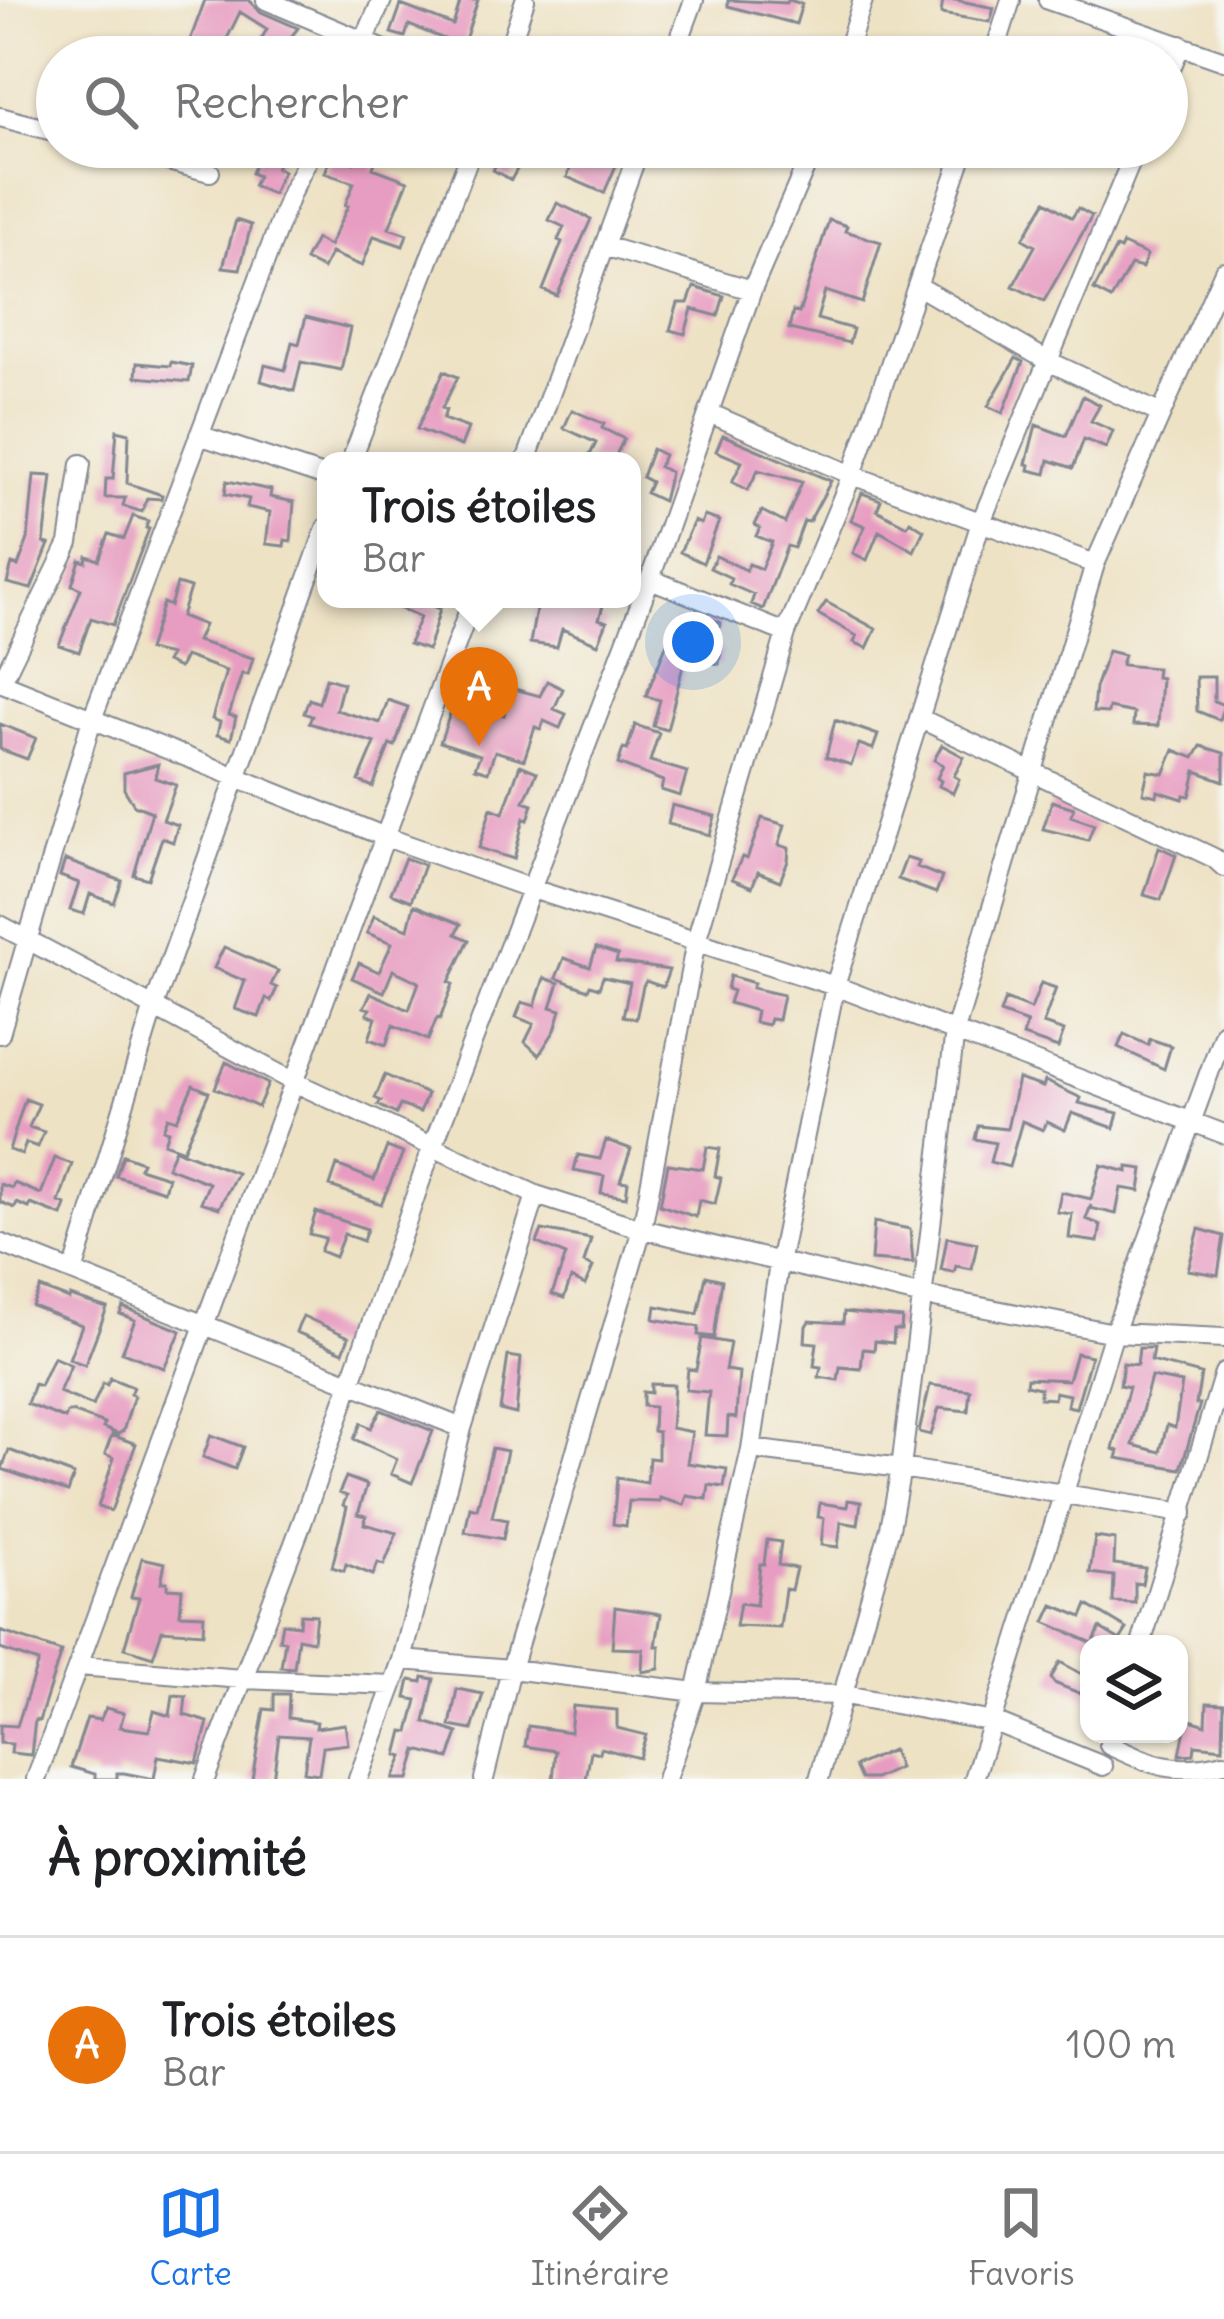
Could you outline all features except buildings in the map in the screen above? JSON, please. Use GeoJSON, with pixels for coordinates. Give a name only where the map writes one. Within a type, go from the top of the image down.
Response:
{"type":"FeatureCollection","features":[{"type":"Feature","properties":{"kind":"street"},"geometry":{"type":"LineString","coordinates":[[266,0],[332,36]]}},
{"type":"Feature","properties":{"kind":"street"},"geometry":{"type":"LineString","coordinates":[[366,36],[382,0]]}},
{"type":"Feature","properties":{"kind":"street"},"geometry":{"type":"LineString","coordinates":[[513,36],[525,0]]}},
{"type":"Feature","properties":{"kind":"street"},"geometry":{"type":"LineString","coordinates":[[681,36],[694,0]]}},
{"type":"Feature","properties":{"kind":"street"},"geometry":{"type":"LineString","coordinates":[[852,36],[863,0]]}},
{"type":"Feature","properties":{"kind":"street"},"geometry":{"type":"LineString","coordinates":[[1000,36],[1011,0]]}},
{"type":"Feature","properties":{"kind":"street"},"geometry":{"type":"LineString","coordinates":[[1048,0],[1154,36]]}},
{"type":"Feature","properties":{"kind":"street"},"geometry":{"type":"LineString","coordinates":[[1188,48],[1224,61]]}},
{"type":"Feature","properties":{"kind":"street"},"geometry":{"type":"LineString","coordinates":[[0,117],[36,126]]}},
{"type":"Feature","properties":{"kind":"street"},"geometry":{"type":"LineString","coordinates":[[195,168],[210,172]]}},
{"type":"Feature","properties":{"kind":"street"},"geometry":{"type":"LineString","coordinates":[[0,1034],[92,719],[304,168]]}},
{"type":"Feature","properties":{"kind":"street"},"geometry":{"type":"LineString","coordinates":[[354,452],[465,168]]}},
{"type":"Feature","properties":{"kind":"street"},"geometry":{"type":"LineString","coordinates":[[529,452],[632,168]]}},
{"type":"Feature","properties":{"kind":"street"},"geometry":{"type":"LineString","coordinates":[[641,602],[752,290],[805,168]]}},
{"type":"Feature","properties":{"kind":"street"},"geometry":{"type":"LineString","coordinates":[[484,1779],[511,1669],[642,1229],[696,941],[786,633],[852,475],[958,168]]}},
{"type":"Feature","properties":{"kind":"street"},"geometry":{"type":"LineString","coordinates":[[665,1779],[696,1692],[751,1449],[779,1264],[835,986],[981,522],[1128,168]]}},
{"type":"Feature","properties":{"kind":"street"},"geometry":{"type":"LineString","coordinates":[[604,245],[752,290]]}},
{"type":"Feature","properties":{"kind":"street"},"geometry":{"type":"LineString","coordinates":[[819,1779],[890,1528],[901,1468],[955,1030],[1095,564],[1224,271]]}},
{"type":"Feature","properties":{"kind":"street"},"geometry":{"type":"LineString","coordinates":[[918,286],[1046,360],[1161,415]]}},
{"type":"Feature","properties":{"kind":"street"},"geometry":{"type":"LineString","coordinates":[[709,413],[852,475],[1095,564]]}},
{"type":"Feature","properties":{"kind":"street"},"geometry":{"type":"LineString","coordinates":[[199,435],[317,474]]}},
{"type":"Feature","properties":{"kind":"street"},"geometry":{"type":"LineString","coordinates":[[81,464],[69,543],[0,683],[382,836],[835,986],[1224,1134]]}},
{"type":"Feature","properties":{"kind":"street"},"geometry":{"type":"LineString","coordinates":[[74,1269],[154,1006],[317,553]]}},
{"type":"Feature","properties":{"kind":"street"},"geometry":{"type":"LineString","coordinates":[[650,579],[786,633]]}},
{"type":"Feature","properties":{"kind":"street"},"geometry":{"type":"LineString","coordinates":[[36,1779],[470,608]]}},
{"type":"Feature","properties":{"kind":"street"},"geometry":{"type":"LineString","coordinates":[[205,1779],[433,1145],[639,608]]}},
{"type":"Feature","properties":{"kind":"street"},"geometry":{"type":"LineString","coordinates":[[920,718],[1224,866]]}},
{"type":"Feature","properties":{"kind":"street"},"geometry":{"type":"LineString","coordinates":[[0,925],[292,1082],[536,1195],[642,1229],[919,1295],[1114,1334],[1224,1338]]}},
{"type":"Feature","properties":{"kind":"street"},"geometry":{"type":"LineString","coordinates":[[974,1779],[1114,1334],[1224,1032]]}},
{"type":"Feature","properties":{"kind":"street"},"geometry":{"type":"LineString","coordinates":[[358,1779],[402,1660],[462,1428],[536,1195]]}},
{"type":"Feature","properties":{"kind":"street"},"geometry":{"type":"LineString","coordinates":[[0,1243],[462,1428]]}},
{"type":"Feature","properties":{"kind":"street"},"geometry":{"type":"LineString","coordinates":[[1144,1635],[1224,1373]]}},
{"type":"Feature","properties":{"kind":"street"},"geometry":{"type":"LineString","coordinates":[[751,1449],[1183,1514]]}},
{"type":"Feature","properties":{"kind":"street"},"geometry":{"type":"LineString","coordinates":[[402,1660],[696,1692],[845,1695],[994,1722],[1101,1772],[1110,1743]]}},
{"type":"Feature","properties":{"kind":"street"},"geometry":{"type":"LineString","coordinates":[[79,1666],[393,1685]]}},
{"type":"Feature","properties":{"kind":"street"},"geometry":{"type":"LineString","coordinates":[[1116,1743],[1156,1767],[1177,1771],[1224,1763]]}},
{"type":"Feature","properties":{"kind":"place","name":"Trois étoiles"},"geometry":{"type":"Point","coordinates":[479,746]}}]}
